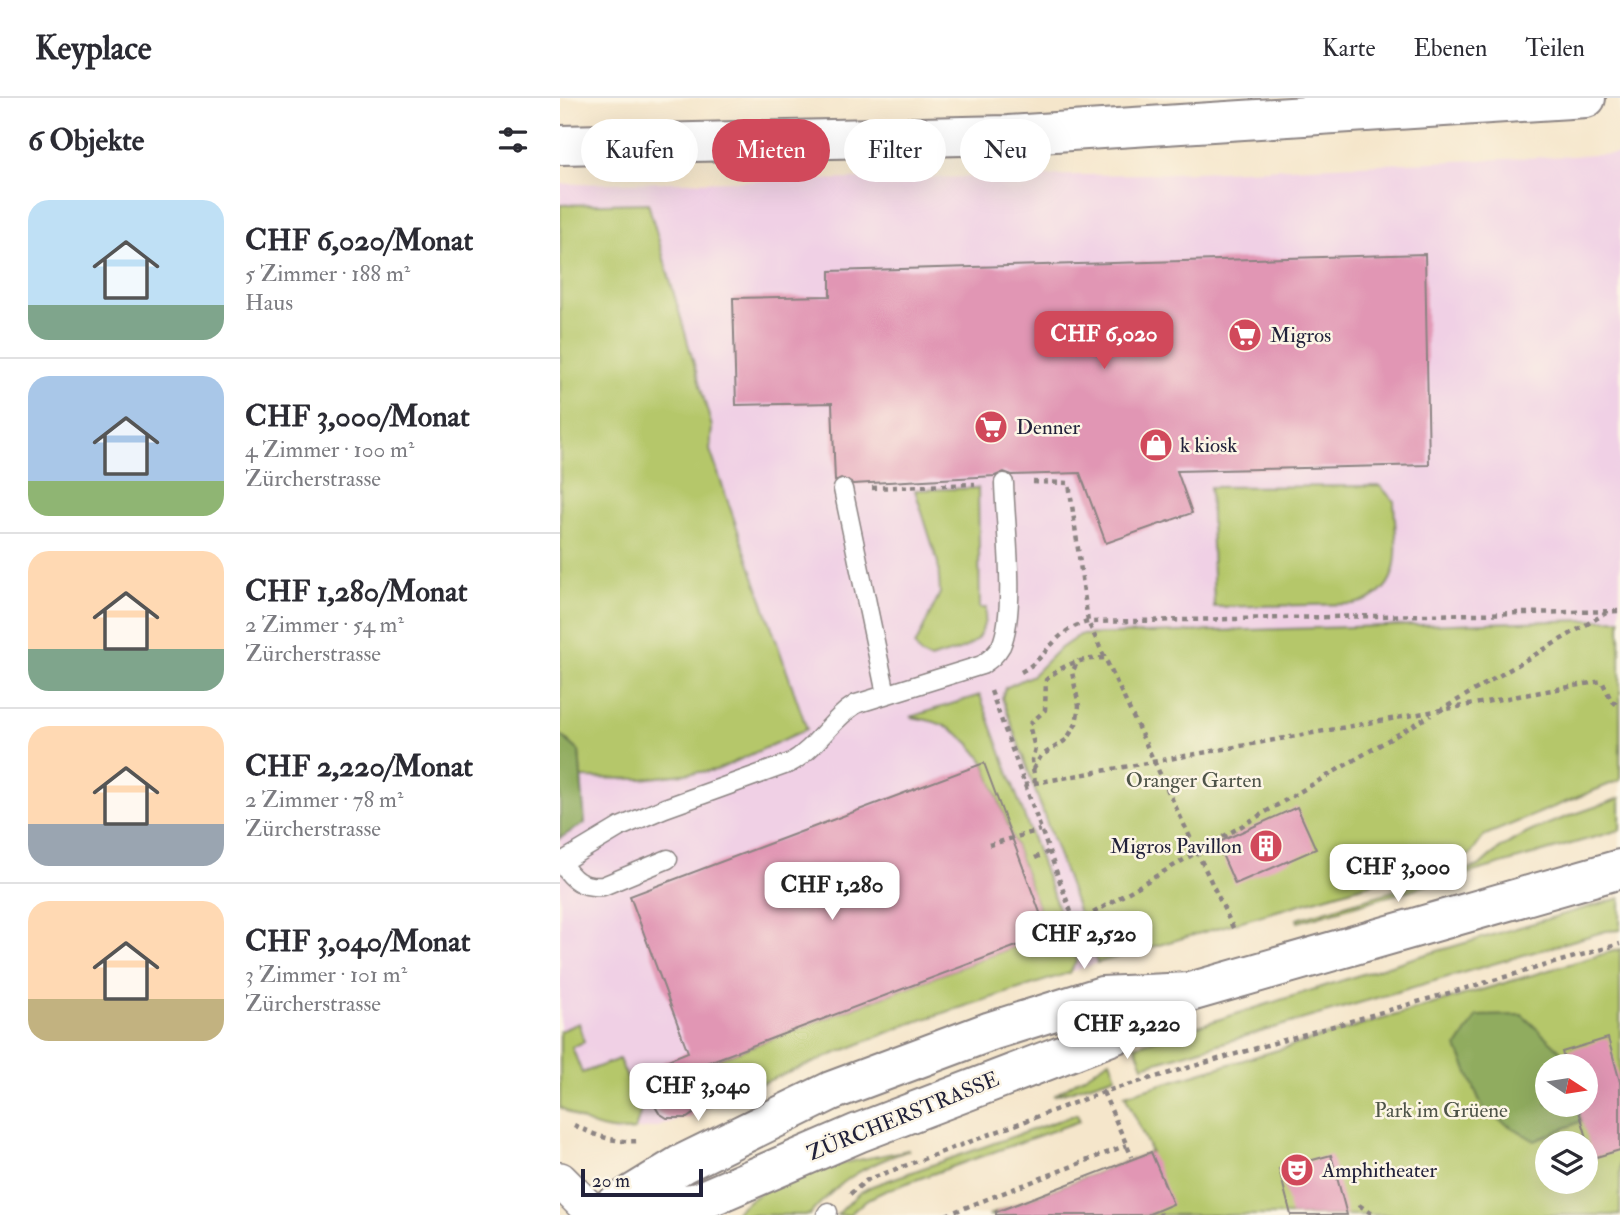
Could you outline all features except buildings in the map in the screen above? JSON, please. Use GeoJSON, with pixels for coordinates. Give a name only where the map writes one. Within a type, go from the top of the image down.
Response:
{"type":"FeatureCollection","features":[{"type":"Feature","properties":{"kind":"main road"},"geometry":{"type":"LineString","coordinates":[[560,145],[1007,135],[1586,98]]}},
{"type":"Feature","properties":{"kind":"main road","name":"ZÜRCHERSTRASSE"},"geometry":{"type":"LineString","coordinates":[[597,1215],[682,1164],[831,1091],[966,1040],[1102,996],[1190,992],[1429,926],[1620,869]]}},
{"type":"Feature","properties":{"kind":"main road","name":"ZÜRCHERSTRASSE"},"geometry":{"type":"LineString","coordinates":[[607,1215],[698,1202],[858,1133],[1116,1034],[1190,992]]}},
{"type":"Feature","properties":{"kind":"street"},"geometry":{"type":"LineString","coordinates":[[560,1180],[597,1215]]}},
{"type":"Feature","properties":{"kind":"lane"},"geometry":{"type":"LineString","coordinates":[[668,859],[603,886],[592,887],[571,879],[561,863],[620,827],[664,808],[790,763],[810,750],[838,715],[856,704],[982,664],[1000,648],[1008,618],[1004,483]]}},
{"type":"Feature","properties":{"kind":"lane"},"geometry":{"type":"LineString","coordinates":[[843,489],[886,694]]}},
{"type":"Feature","properties":{"kind":"path"},"geometry":{"type":"LineString","coordinates":[[1076,923],[1196,850],[1609,611]]}},
{"type":"Feature","properties":{"kind":"path"},"geometry":{"type":"LineString","coordinates":[[1010,678],[1030,668],[1051,642],[1072,626],[1088,622],[1620,611]]}},
{"type":"Feature","properties":{"kind":"path"},"geometry":{"type":"LineString","coordinates":[[1090,627],[1235,932]]}},
{"type":"Feature","properties":{"kind":"path"},"geometry":{"type":"LineString","coordinates":[[1035,783],[1032,771],[1035,748],[1029,725],[1045,710],[1046,680],[1058,668],[1080,659],[1105,658]]}},
{"type":"Feature","properties":{"kind":"path"},"geometry":{"type":"LineString","coordinates":[[1032,771],[1041,756],[1066,740],[1076,724],[1079,706],[1072,671],[1080,659]]}},
{"type":"Feature","properties":{"kind":"path"},"geometry":{"type":"LineString","coordinates":[[1024,785],[1602,681],[1611,700],[1620,707]]}},
{"type":"Feature","properties":{"kind":"path"},"geometry":{"type":"LineString","coordinates":[[1000,683],[990,688],[1089,960]]}},
{"type":"Feature","properties":{"kind":"path"},"geometry":{"type":"LineString","coordinates":[[989,845],[1040,830]]}},
{"type":"Feature","properties":{"kind":"path"},"geometry":{"type":"LineString","coordinates":[[1035,858],[1048,852]]}},
{"type":"Feature","properties":{"kind":"path"},"geometry":{"type":"LineString","coordinates":[[827,1213],[867,1180],[1103,1092],[1620,944]]}},
{"type":"Feature","properties":{"kind":"path"},"geometry":{"type":"LineString","coordinates":[[1103,1092],[1132,1157]]}},
{"type":"Feature","properties":{"kind":"path"},"geometry":{"type":"LineString","coordinates":[[574,1125],[600,1137],[624,1142],[647,1141]]}},
{"type":"Feature","properties":{"kind":"path"},"geometry":{"type":"LineString","coordinates":[[946,1215],[1127,1145]]}},
{"type":"Feature","properties":{"kind":"path"},"geometry":{"type":"LineString","coordinates":[[1359,1205],[1374,1215]]}},
{"type":"Feature","properties":{"kind":"shaded area"},"geometry":{"type":"Polygon","coordinates":[[[1620,154],[1620,780],[1485,835],[1470,855],[1097,963],[909,1024],[658,1127],[616,1133],[577,1119],[560,1107],[560,184],[830,182],[830,179],[844,179],[844,182],[946,182],[946,177],[960,177],[960,182],[1051,182],[1051,176],[1620,154]]]}},
{"type":"Feature","properties":{"kind":"green space"},"geometry":{"type":"Polygon","coordinates":[[[648,203],[712,427],[710,450],[807,729],[717,770],[642,779],[581,778],[579,751],[560,734],[560,205],[648,203]]]}},
{"type":"Feature","properties":{"kind":"green space"},"geometry":{"type":"Polygon","coordinates":[[[1380,486],[1394,501],[1395,564],[1384,589],[1372,598],[1354,604],[1214,607],[1210,487],[1380,486]]]}},
{"type":"Feature","properties":{"kind":"green space"},"geometry":{"type":"Polygon","coordinates":[[[978,488],[980,608],[986,608],[985,622],[977,639],[970,645],[930,659],[921,655],[915,646],[940,593],[938,563],[915,490],[978,488]]]}},
{"type":"Feature","properties":{"kind":"green space","name":"Oranger Garten"},"geometry":{"type":"Polygon","coordinates":[[[1620,619],[1620,780],[1485,835],[1470,855],[1097,963],[1002,698],[1005,688],[1033,675],[1058,650],[1080,635],[1620,619]]]}},
{"type":"Feature","properties":{"kind":"green space"},"geometry":{"type":"Polygon","coordinates":[[[980,695],[1077,960],[1069,973],[909,1024],[703,1107],[709,1088],[700,1066],[1048,934],[984,762],[969,743],[953,730],[910,717],[980,695]]]}},
{"type":"Feature","properties":{"kind":"green space"},"geometry":{"type":"Polygon","coordinates":[[[560,734],[579,751],[585,823],[560,838],[560,734]]]}},
{"type":"Feature","properties":{"kind":"green space"},"geometry":{"type":"Polygon","coordinates":[[[1620,798],[1620,830],[1298,922],[1297,919],[1479,866],[1510,842],[1527,833],[1620,798]]]}},
{"type":"Feature","properties":{"kind":"green space"},"geometry":{"type":"Polygon","coordinates":[[[1620,898],[1620,930],[1606,931],[1143,1066],[1135,1046],[1410,959],[1620,898]]]}},
{"type":"Feature","properties":{"kind":"green space","name":"Park im Grüene"},"geometry":{"type":"Polygon","coordinates":[[[1620,949],[1620,1215],[989,1215],[1151,1152],[1125,1095],[1620,949]]]}},
{"type":"Feature","properties":{"kind":"green space"},"geometry":{"type":"Polygon","coordinates":[[[1522,1015],[1562,1052],[1535,1054],[1535,1117],[1581,1117],[1582,1121],[1558,1131],[1535,1131],[1535,1141],[1484,1111],[1457,1047],[1477,1016],[1522,1015]]]}},
{"type":"Feature","properties":{"kind":"green space"},"geometry":{"type":"Polygon","coordinates":[[[579,1023],[584,1042],[572,1047],[582,1073],[619,1059],[641,1110],[635,1130],[605,1129],[560,1107],[560,1031],[579,1023]]]}},
{"type":"Feature","properties":{"kind":"green space"},"geometry":{"type":"Polygon","coordinates":[[[1110,1060],[1116,1076],[1053,1096],[1110,1060]]]}},
{"type":"Feature","properties":{"kind":"green space"},"geometry":{"type":"Polygon","coordinates":[[[1077,1114],[1080,1121],[885,1191],[866,1200],[849,1215],[837,1215],[859,1193],[872,1186],[1077,1114]]]}},
{"type":"Feature","properties":{"kind":"green space"},"geometry":{"type":"Polygon","coordinates":[[[909,1150],[854,1175],[809,1215],[733,1215],[750,1200],[792,1178],[839,1164],[909,1150]]]}},
{"type":"Feature","properties":{"kind":"place","name":"Migros"},"geometry":{"type":"Point","coordinates":[1245,335]}},
{"type":"Feature","properties":{"kind":"place","name":"Denner"},"geometry":{"type":"Point","coordinates":[991,427]}},
{"type":"Feature","properties":{"kind":"place","name":"k kiosk"},"geometry":{"type":"Point","coordinates":[1156,445]}},
{"type":"Feature","properties":{"kind":"place","name":"Migros Pavillon"},"geometry":{"type":"Point","coordinates":[1266,846]}},
{"type":"Feature","properties":{"kind":"place","name":"Amphitheater"},"geometry":{"type":"Point","coordinates":[1297,1170]}}]}
